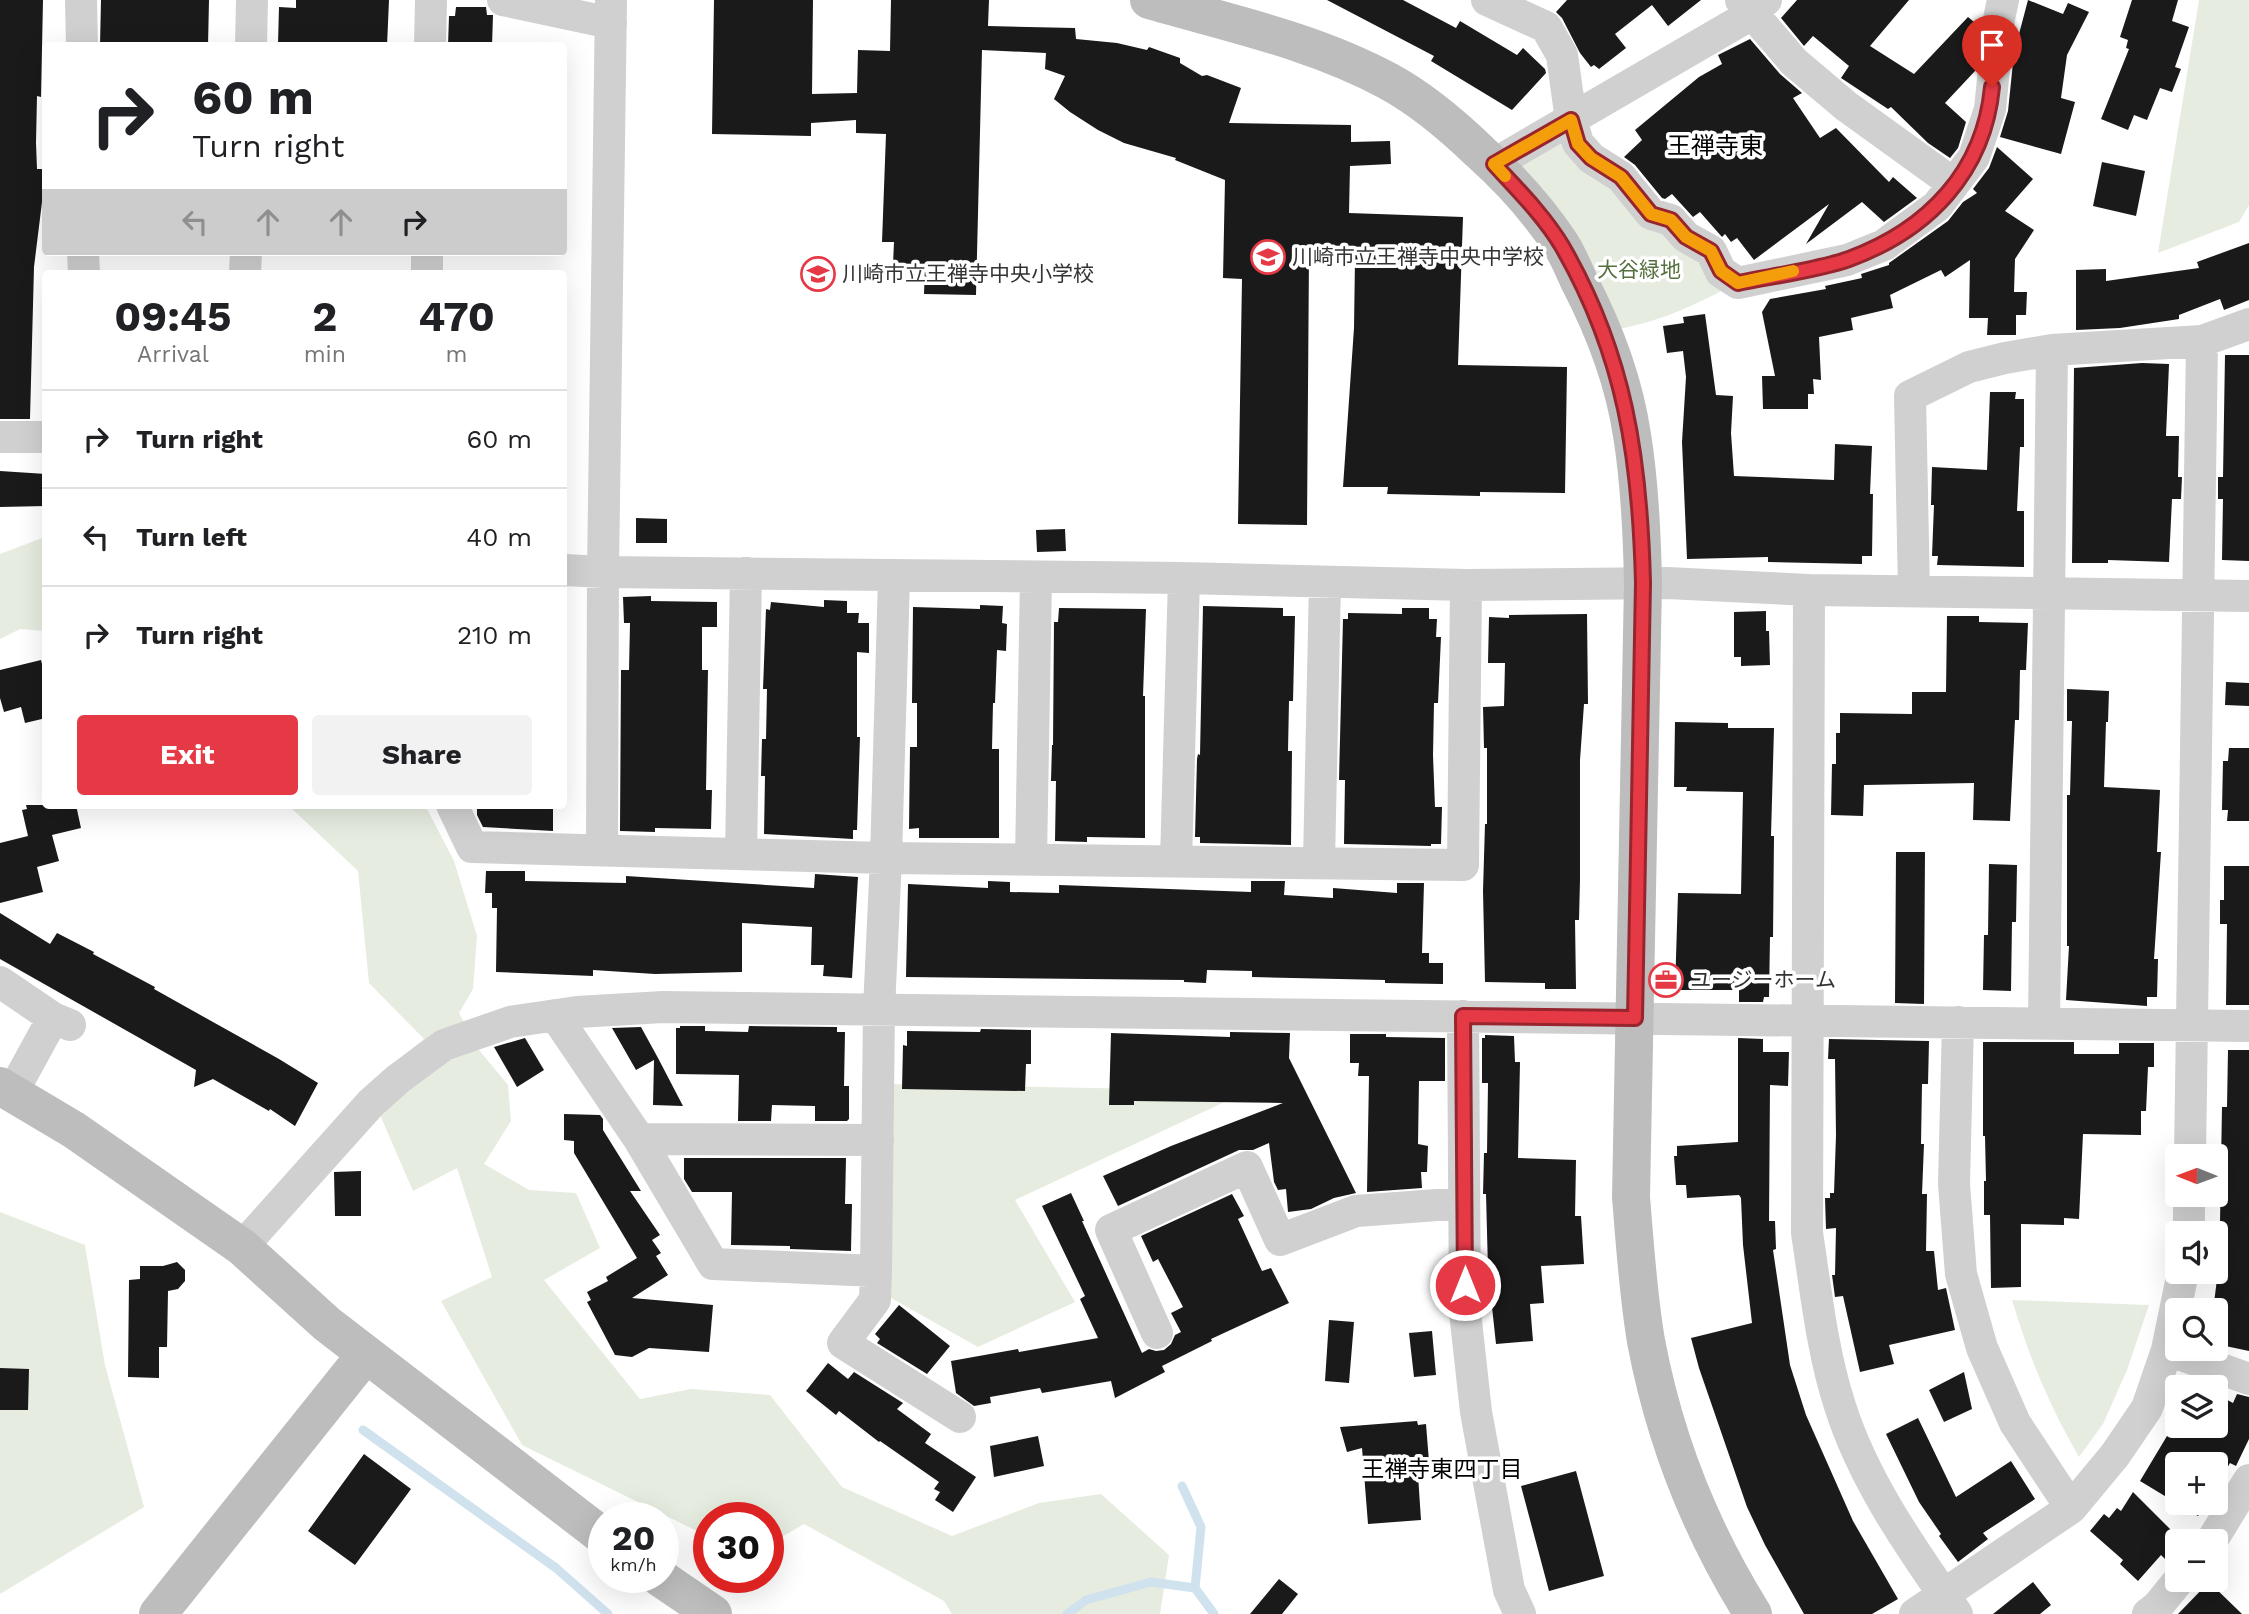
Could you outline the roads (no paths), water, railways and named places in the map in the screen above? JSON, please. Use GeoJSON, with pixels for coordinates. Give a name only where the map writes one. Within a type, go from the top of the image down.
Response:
{"type":"FeatureCollection","features":[{"type":"Feature","properties":{"kind":"street"},"geometry":{"type":"LineString","coordinates":[[81,0],[82,42]]}},
{"type":"Feature","properties":{"kind":"street"},"geometry":{"type":"LineString","coordinates":[[251,42],[252,0]]}},
{"type":"Feature","properties":{"kind":"street"},"geometry":{"type":"LineString","coordinates":[[430,42],[431,0]]}},
{"type":"Feature","properties":{"kind":"street"},"geometry":{"type":"LineString","coordinates":[[503,0],[611,11],[602,849]]}},
{"type":"Feature","properties":{"kind":"street"},"geometry":{"type":"LineString","coordinates":[[1149,0],[1264,32],[1329,54],[1389,82],[1444,118],[1494,164],[1529,202],[1561,244],[1605,335],[1632,433],[1641,522],[1643,583],[1631,1197],[1637,1276],[1647,1342],[1667,1426],[1694,1501],[1734,1582],[1754,1614]]}},
{"type":"Feature","properties":{"kind":"street"},"geometry":{"type":"LineString","coordinates":[[1486,0],[1546,27],[1562,55],[1571,120],[1578,144],[1591,158],[1621,177],[1651,214],[1671,220],[1686,237],[1711,251],[1721,271],[1738,283],[1847,260],[1884,245],[1937,206],[1974,157],[1990,109],[1993,6]]}},
{"type":"Feature","properties":{"kind":"street"},"geometry":{"type":"LineString","coordinates":[[1494,164],[1571,120],[1753,4],[1794,62],[1846,106],[1954,184]]}},
{"type":"Feature","properties":{"kind":"street"},"geometry":{"type":"LineString","coordinates":[[1913,591],[1910,396],[1969,367],[2005,358],[2052,351],[2202,341],[2249,324]]}},
{"type":"Feature","properties":{"kind":"street"},"geometry":{"type":"LineString","coordinates":[[2190,1144],[2202,341]]}},
{"type":"Feature","properties":{"kind":"street"},"geometry":{"type":"LineString","coordinates":[[2044,1023],[2052,351]]}},
{"type":"Feature","properties":{"kind":"street"},"geometry":{"type":"LineString","coordinates":[[0,437],[42,438]]}},
{"type":"Feature","properties":{"kind":"street"},"geometry":{"type":"LineString","coordinates":[[567,569],[894,577],[1184,578],[1466,584],[1643,583],[1809,590],[2249,596]]}},
{"type":"Feature","properties":{"kind":"street"},"geometry":{"type":"LineString","coordinates":[[741,854],[746,573]]}},
{"type":"Feature","properties":{"kind":"street"},"geometry":{"type":"LineString","coordinates":[[894,577],[880,1009],[875,1300],[843,1343],[960,1417]]}},
{"type":"Feature","properties":{"kind":"street"},"geometry":{"type":"LineString","coordinates":[[1031,859],[1036,577]]}},
{"type":"Feature","properties":{"kind":"street"},"geometry":{"type":"LineString","coordinates":[[1176,861],[1184,578]]}},
{"type":"Feature","properties":{"kind":"street"},"geometry":{"type":"LineString","coordinates":[[1319,862],[1325,582]]}},
{"type":"Feature","properties":{"kind":"street"},"geometry":{"type":"LineString","coordinates":[[454,809],[472,847],[886,858],[1463,865],[1466,584]]}},
{"type":"Feature","properties":{"kind":"street"},"geometry":{"type":"LineString","coordinates":[[1809,590],[1807,1233],[1823,1334],[1839,1406],[1871,1483],[1951,1604]]}},
{"type":"Feature","properties":{"kind":"street"},"geometry":{"type":"LineString","coordinates":[[0,982],[62,1022],[6,1090],[74,1130],[242,1247],[327,1324],[588,1526]]}},
{"type":"Feature","properties":{"kind":"street"},"geometry":{"type":"LineString","coordinates":[[242,1247],[371,1103],[398,1079],[444,1045],[510,1022],[555,1015],[663,1007],[2249,1026]]}},
{"type":"Feature","properties":{"kind":"street"},"geometry":{"type":"LineString","coordinates":[[555,1015],[639,1139],[713,1264],[876,1271]]}},
{"type":"Feature","properties":{"kind":"street"},"geometry":{"type":"LineString","coordinates":[[1463,1016],[1465,1312],[1476,1412],[1509,1590],[1520,1614]]}},
{"type":"Feature","properties":{"kind":"street"},"geometry":{"type":"LineString","coordinates":[[1958,1022],[1954,1184],[1961,1273],[1982,1348],[2015,1423],[2071,1508]]}},
{"type":"Feature","properties":{"kind":"street"},"geometry":{"type":"LineString","coordinates":[[639,1139],[878,1140]]}},
{"type":"Feature","properties":{"kind":"street"},"geometry":{"type":"LineString","coordinates":[[1157,1334],[1111,1230],[1247,1167],[1280,1240],[1356,1211],[1464,1203]]}},
{"type":"Feature","properties":{"kind":"street"},"geometry":{"type":"LineString","coordinates":[[158,1614],[366,1354]]}},
{"type":"Feature","properties":{"kind":"street"},"geometry":{"type":"LineString","coordinates":[[1915,1614],[1951,1604],[2071,1508],[2115,1455],[2147,1408],[2165,1356]]}},
{"type":"Feature","properties":{"kind":"street"},"geometry":{"type":"LineString","coordinates":[[2199,1361],[2249,1378]]}},
{"type":"Feature","properties":{"kind":"street"},"geometry":{"type":"LineString","coordinates":[[2219,1529],[2249,1480]]}},
{"type":"Feature","properties":{"kind":"street"},"geometry":{"type":"LineString","coordinates":[[679,1591],[713,1614]]}},
{"type":"Feature","properties":{"kind":"street"},"geometry":{"type":"LineString","coordinates":[[2148,1614],[2157,1608],[2170,1592]]}},
{"type":"Feature","properties":{"kind":"waterway"},"geometry":{"type":"LineString","coordinates":[[363,1430],[556,1568],[608,1614]]}},
{"type":"Feature","properties":{"kind":"waterway"},"geometry":{"type":"LineString","coordinates":[[1182,1486],[1201,1527],[1195,1588]]}},
{"type":"Feature","properties":{"kind":"waterway"},"geometry":{"type":"LineString","coordinates":[[1067,1614],[1086,1600],[1151,1582],[1195,1588],[1214,1614]]}},
{"type":"Feature","properties":{"kind":"place","name":"川崎市立王禅寺中央中学校"},"geometry":{"type":"Point","coordinates":[1268,257]}},
{"type":"Feature","properties":{"kind":"place","name":"川崎市立王禅寺中央小学校"},"geometry":{"type":"Point","coordinates":[818,274]}},
{"type":"Feature","properties":{"kind":"place","name":"ユージーホーム"},"geometry":{"type":"Point","coordinates":[1666,980]}},
{"type":"Feature","properties":{"kind":"district","name":"王禅寺東"},"geometry":{"type":"Point","coordinates":[1715,146]}},
{"type":"Feature","properties":{"kind":"district","name":"王禅寺東四丁目"},"geometry":{"type":"Point","coordinates":[1442,1469]}},
{"type":"Feature","properties":{"kind":"park label","name":"大谷緑地"},"geometry":{"type":"Point","coordinates":[1639,270]}}]}
